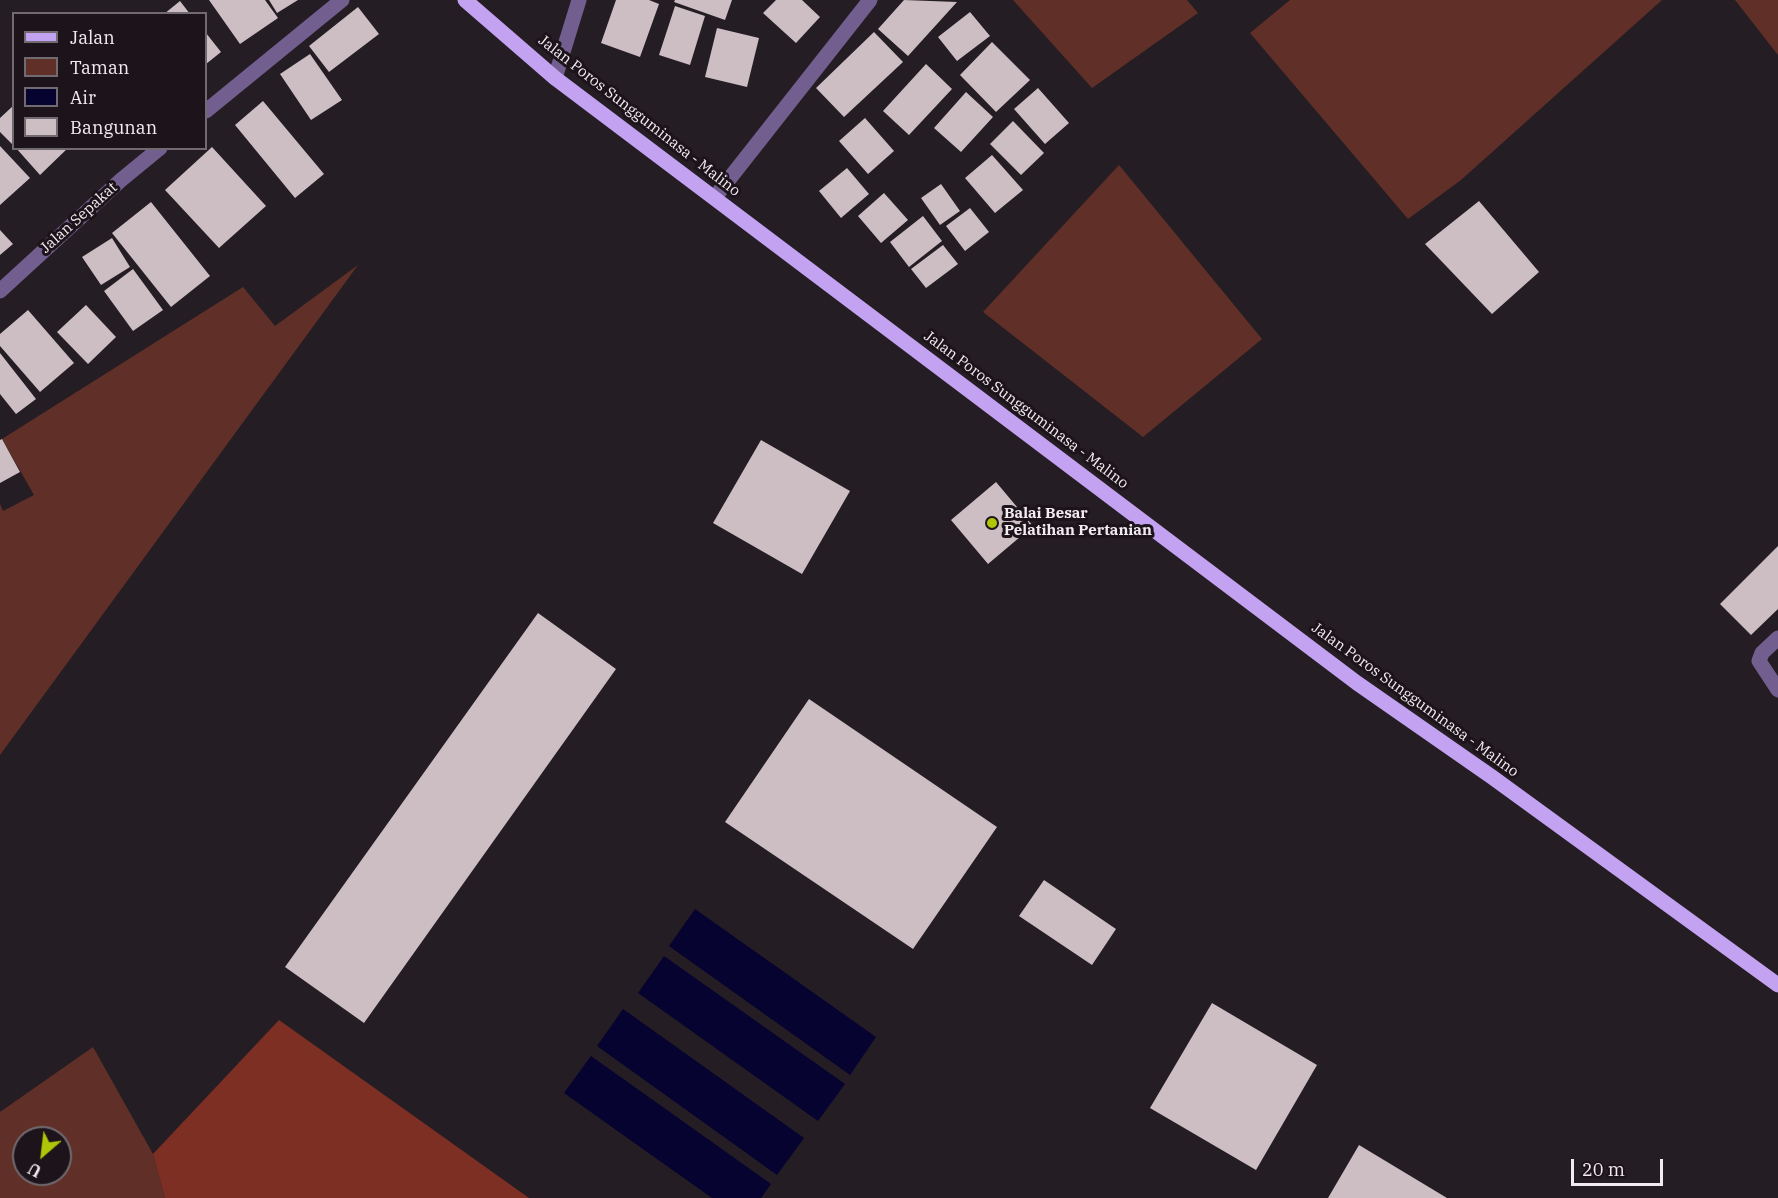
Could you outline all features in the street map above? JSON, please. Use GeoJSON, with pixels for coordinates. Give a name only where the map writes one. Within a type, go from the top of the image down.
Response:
{"type":"FeatureCollection","features":[{"type":"Feature","properties":{"kind":"main road","name":"Jalan Poros Sungguminasa - Malino"},"geometry":{"type":"LineString","coordinates":[[465,0],[555,78],[1357,683],[1485,772],[1778,985]]}},
{"type":"Feature","properties":{"kind":"street"},"geometry":{"type":"LineString","coordinates":[[207,110],[342,0]]}},
{"type":"Feature","properties":{"kind":"street"},"geometry":{"type":"LineString","coordinates":[[555,78],[579,0]]}},
{"type":"Feature","properties":{"kind":"street"},"geometry":{"type":"LineString","coordinates":[[715,197],[870,0]]}},
{"type":"Feature","properties":{"kind":"street","name":"Jalan Sepakat"},"geometry":{"type":"LineString","coordinates":[[0,291],[121,180],[158,150]]}},
{"type":"Feature","properties":{"kind":"street"},"geometry":{"type":"LineString","coordinates":[[1778,638],[1762,653],[1759,661],[1778,690]]}},
{"type":"Feature","properties":{"kind":"green space"},"geometry":{"type":"Polygon","coordinates":[[[1013,0],[1187,0],[1198,13],[1092,88],[1013,0]]]}},
{"type":"Feature","properties":{"kind":"green space"},"geometry":{"type":"Polygon","coordinates":[[[1290,0],[1662,0],[1461,180],[1408,219],[1250,33],[1290,0]]]}},
{"type":"Feature","properties":{"kind":"green space"},"geometry":{"type":"Polygon","coordinates":[[[1735,0],[1778,0],[1778,55],[1735,0]]]}},
{"type":"Feature","properties":{"kind":"green space"},"geometry":{"type":"Polygon","coordinates":[[[1119,165],[1262,339],[1143,437],[983,312],[1119,165]]]}},
{"type":"Feature","properties":{"kind":"green space"},"geometry":{"type":"Polygon","coordinates":[[[358,265],[0,755],[0,504],[3,511],[34,495],[2,439],[243,287],[275,326],[358,265]]]}},
{"type":"Feature","properties":{"kind":"green space"},"geometry":{"type":"Polygon","coordinates":[[[93,1047],[153,1154],[165,1198],[0,1198],[0,1112],[93,1047]]]}},
{"type":"Feature","properties":{"kind":"shaded area"},"geometry":{"type":"Polygon","coordinates":[[[279,1020],[529,1198],[165,1198],[153,1154],[279,1020]]]}},
{"type":"Feature","properties":{"kind":"water"},"geometry":{"type":"Polygon","coordinates":[[[695,909],[876,1037],[850,1075],[669,946],[695,909]]]}},
{"type":"Feature","properties":{"kind":"water"},"geometry":{"type":"Polygon","coordinates":[[[664,956],[845,1084],[818,1121],[638,993],[664,956]]]}},
{"type":"Feature","properties":{"kind":"water"},"geometry":{"type":"Polygon","coordinates":[[[623,1009],[804,1138],[777,1175],[597,1046],[623,1009]]]}},
{"type":"Feature","properties":{"kind":"water"},"geometry":{"type":"Polygon","coordinates":[[[591,1056],[771,1184],[761,1198],[712,1198],[564,1093],[591,1056]]]}},
{"type":"Feature","properties":{"kind":"building"},"geometry":{"type":"Polygon","coordinates":[[[209,0],[265,0],[278,18],[240,44],[209,0]]]}},
{"type":"Feature","properties":{"kind":"building"},"geometry":{"type":"Polygon","coordinates":[[[269,0],[298,0],[277,13],[269,0]]]}},
{"type":"Feature","properties":{"kind":"building"},"geometry":{"type":"Polygon","coordinates":[[[616,0],[649,0],[659,4],[640,57],[601,43],[616,0]]]}},
{"type":"Feature","properties":{"kind":"building"},"geometry":{"type":"Polygon","coordinates":[[[675,0],[732,0],[725,20],[674,2],[675,0]]]}},
{"type":"Feature","properties":{"kind":"building"},"geometry":{"type":"Polygon","coordinates":[[[776,0],[802,0],[820,17],[796,43],[763,13],[776,0]]]}},
{"type":"Feature","properties":{"kind":"building"},"geometry":{"type":"Polygon","coordinates":[[[904,0],[957,2],[908,56],[878,29],[904,0]]]}},
{"type":"Feature","properties":{"kind":"building"},"geometry":{"type":"Polygon","coordinates":[[[180,1],[188,12],[166,12],[180,1]]]}},
{"type":"Feature","properties":{"kind":"building"},"geometry":{"type":"Polygon","coordinates":[[[675,6],[705,16],[690,65],[659,55],[675,6]]]}},
{"type":"Feature","properties":{"kind":"building"},"geometry":{"type":"Polygon","coordinates":[[[358,7],[379,34],[329,72],[309,46],[358,7]]]}},
{"type":"Feature","properties":{"kind":"building"},"geometry":{"type":"Polygon","coordinates":[[[970,12],[990,36],[957,61],[938,37],[970,12]]]}},
{"type":"Feature","properties":{"kind":"building"},"geometry":{"type":"Polygon","coordinates":[[[717,28],[759,38],[747,87],[705,77],[717,28]]]}},
{"type":"Feature","properties":{"kind":"building"},"geometry":{"type":"Polygon","coordinates":[[[874,32],[903,62],[844,117],[816,88],[874,32]]]}},
{"type":"Feature","properties":{"kind":"building"},"geometry":{"type":"Polygon","coordinates":[[[207,34],[221,52],[207,63],[207,34]]]}},
{"type":"Feature","properties":{"kind":"building"},"geometry":{"type":"Polygon","coordinates":[[[992,42],[1030,80],[996,112],[960,75],[992,42]]]}},
{"type":"Feature","properties":{"kind":"building"},"geometry":{"type":"Polygon","coordinates":[[[310,54],[342,100],[311,120],[280,74],[310,54]]]}},
{"type":"Feature","properties":{"kind":"building"},"geometry":{"type":"Polygon","coordinates":[[[926,64],[952,89],[909,135],[883,111],[926,64]]]}},
{"type":"Feature","properties":{"kind":"building"},"geometry":{"type":"Polygon","coordinates":[[[1038,88],[1069,123],[1045,144],[1014,109],[1038,88]]]}},
{"type":"Feature","properties":{"kind":"building"},"geometry":{"type":"Polygon","coordinates":[[[966,92],[993,117],[961,152],[934,128],[966,92]]]}},
{"type":"Feature","properties":{"kind":"building"},"geometry":{"type":"Polygon","coordinates":[[[263,101],[324,174],[295,198],[235,125],[263,101]]]}},
{"type":"Feature","properties":{"kind":"building"},"geometry":{"type":"Polygon","coordinates":[[[12,107],[12,144],[0,132],[0,118],[12,107]]]}},
{"type":"Feature","properties":{"kind":"building"},"geometry":{"type":"Polygon","coordinates":[[[865,118],[894,151],[868,174],[839,141],[865,118]]]}},
{"type":"Feature","properties":{"kind":"building"},"geometry":{"type":"Polygon","coordinates":[[[1013,121],[1044,153],[1021,175],[990,144],[1013,121]]]}},
{"type":"Feature","properties":{"kind":"building"},"geometry":{"type":"Polygon","coordinates":[[[0,146],[30,178],[0,205],[0,146]]]}},
{"type":"Feature","properties":{"kind":"building"},"geometry":{"type":"Polygon","coordinates":[[[212,147],[266,206],[219,248],[165,190],[212,147]]]}},
{"type":"Feature","properties":{"kind":"building"},"geometry":{"type":"Polygon","coordinates":[[[18,150],[66,150],[40,175],[18,150]]]}},
{"type":"Feature","properties":{"kind":"building"},"geometry":{"type":"Polygon","coordinates":[[[992,155],[1023,190],[995,213],[965,178],[992,155]]]}},
{"type":"Feature","properties":{"kind":"building"},"geometry":{"type":"Polygon","coordinates":[[[847,168],[869,194],[841,218],[819,191],[847,168]]]}},
{"type":"Feature","properties":{"kind":"building"},"geometry":{"type":"Polygon","coordinates":[[[941,184],[960,211],[940,225],[921,198],[941,184]]]}},
{"type":"Feature","properties":{"kind":"building"},"geometry":{"type":"Polygon","coordinates":[[[884,193],[908,220],[881,243],[858,216],[884,193]]]}},
{"type":"Feature","properties":{"kind":"building"},"geometry":{"type":"Polygon","coordinates":[[[1479,201],[1539,272],[1492,314],[1425,244],[1479,201]]]}},
{"type":"Feature","properties":{"kind":"building"},"geometry":{"type":"Polygon","coordinates":[[[151,202],[210,276],[171,307],[112,233],[151,202]]]}},
{"type":"Feature","properties":{"kind":"building"},"geometry":{"type":"Polygon","coordinates":[[[970,208],[989,232],[965,251],[946,226],[970,208]]]}},
{"type":"Feature","properties":{"kind":"building"},"geometry":{"type":"Polygon","coordinates":[[[923,216],[942,241],[909,267],[890,242],[923,216]]]}},
{"type":"Feature","properties":{"kind":"building"},"geometry":{"type":"Polygon","coordinates":[[[0,230],[13,244],[0,255],[0,230]]]}},
{"type":"Feature","properties":{"kind":"building"},"geometry":{"type":"Polygon","coordinates":[[[112,238],[130,267],[101,285],[82,257],[112,238]]]}},
{"type":"Feature","properties":{"kind":"building"},"geometry":{"type":"Polygon","coordinates":[[[943,245],[958,264],[926,288],[911,269],[943,245]]]}},
{"type":"Feature","properties":{"kind":"building"},"geometry":{"type":"Polygon","coordinates":[[[133,269],[163,310],[133,331],[104,291],[133,269]]]}},
{"type":"Feature","properties":{"kind":"building"},"geometry":{"type":"Polygon","coordinates":[[[86,305],[116,337],[88,364],[57,332],[86,305]]]}},
{"type":"Feature","properties":{"kind":"building"},"geometry":{"type":"Polygon","coordinates":[[[28,310],[74,363],[40,392],[0,346],[0,334],[28,310]]]}},
{"type":"Feature","properties":{"kind":"building"},"geometry":{"type":"Polygon","coordinates":[[[0,353],[36,399],[16,414],[0,394],[0,353]]]}},
{"type":"Feature","properties":{"kind":"building"},"geometry":{"type":"Polygon","coordinates":[[[2,439],[20,472],[0,483],[0,440],[2,439]]]}},
{"type":"Feature","properties":{"kind":"building"},"geometry":{"type":"Polygon","coordinates":[[[761,440],[850,491],[802,574],[713,523],[761,440]]]}},
{"type":"Feature","properties":{"kind":"building","name":"Balai Besar Pelatihan Pertanian"},"geometry":{"type":"Polygon","coordinates":[[[996,482],[1033,526],[988,564],[951,520],[996,482]]]}},
{"type":"Feature","properties":{"kind":"building"},"geometry":{"type":"Polygon","coordinates":[[[1778,546],[1778,609],[1751,635],[1720,604],[1778,546]]]}},
{"type":"Feature","properties":{"kind":"building"},"geometry":{"type":"Polygon","coordinates":[[[538,613],[616,669],[364,1023],[285,967],[538,613]]]}},
{"type":"Feature","properties":{"kind":"building"},"geometry":{"type":"Polygon","coordinates":[[[809,699],[997,827],[913,949],[725,822],[809,699]]]}},
{"type":"Feature","properties":{"kind":"building"},"geometry":{"type":"Polygon","coordinates":[[[1044,880],[1116,929],[1092,965],[1019,916],[1044,880]]]}},
{"type":"Feature","properties":{"kind":"building"},"geometry":{"type":"Polygon","coordinates":[[[1212,1003],[1317,1065],[1256,1170],[1150,1108],[1212,1003]]]}},
{"type":"Feature","properties":{"kind":"building"},"geometry":{"type":"Polygon","coordinates":[[[1359,1145],[1447,1198],[1328,1198],[1359,1145]]]}},
{"type":"Feature","properties":{"kind":"place","name":"Balai Besar Pelatihan Pertanian"},"geometry":{"type":"Point","coordinates":[992,523]}}]}
